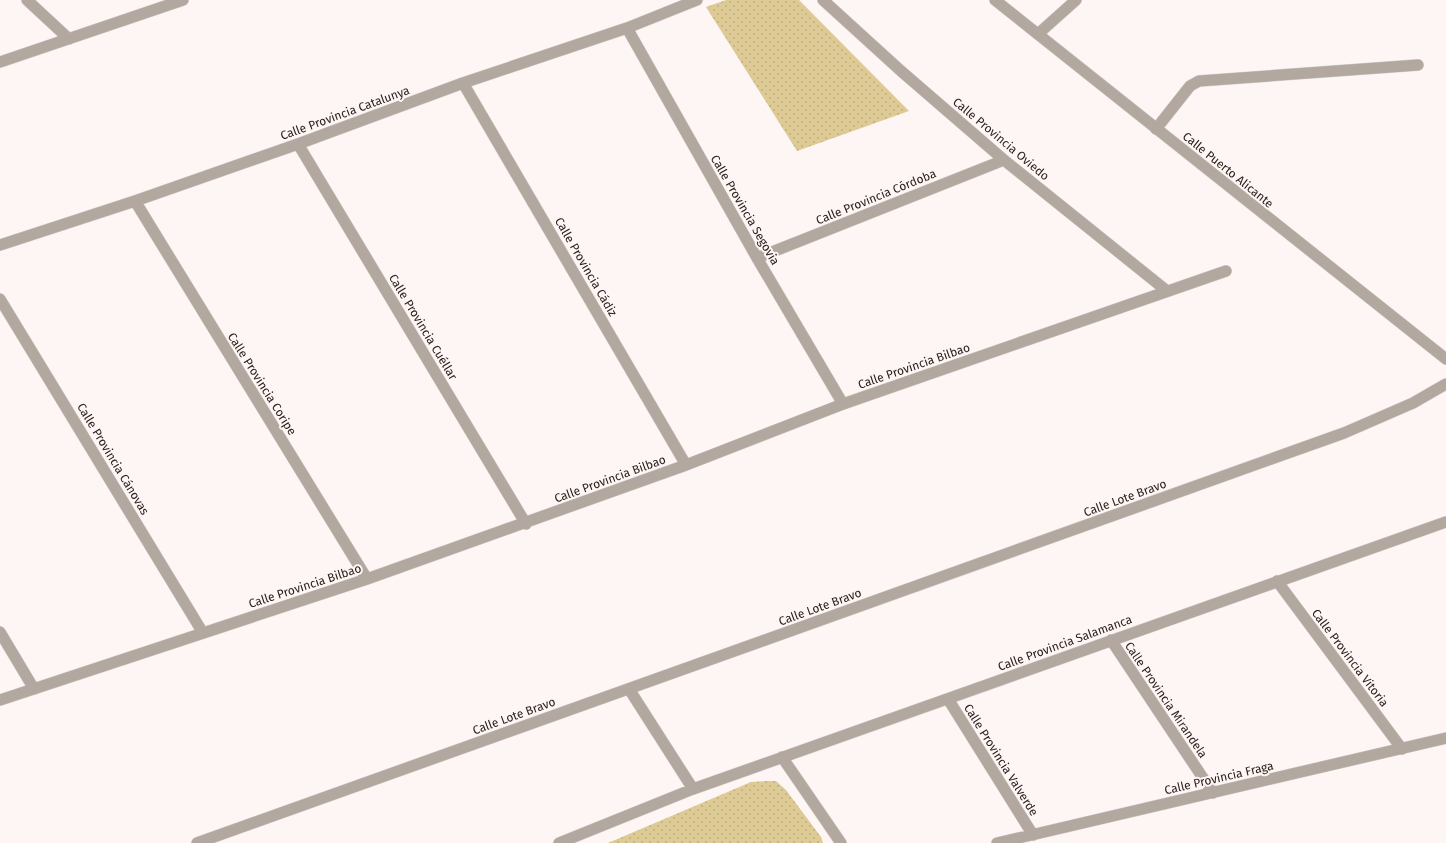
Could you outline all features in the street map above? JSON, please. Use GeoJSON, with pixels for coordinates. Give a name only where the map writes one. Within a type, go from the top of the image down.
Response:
{"type":"FeatureCollection","features":[{"type":"Feature","properties":{"kind":"street"},"geometry":{"type":"LineString","coordinates":[[27,0],[69,39]]}},
{"type":"Feature","properties":{"kind":"street"},"geometry":{"type":"LineString","coordinates":[[0,62],[183,0]]}},
{"type":"Feature","properties":{"kind":"street","name":"Calle Provincia Catalunya"},"geometry":{"type":"LineString","coordinates":[[0,245],[135,201],[298,144],[463,83],[627,28],[697,0]]}},
{"type":"Feature","properties":{"kind":"street","name":"Calle Provincia Oviedo"},"geometry":{"type":"LineString","coordinates":[[823,0],[901,72],[1004,160],[1167,291]]}},
{"type":"Feature","properties":{"kind":"street","name":"Calle Puerto Alicante"},"geometry":{"type":"LineString","coordinates":[[995,0],[1446,360]]}},
{"type":"Feature","properties":{"kind":"street"},"geometry":{"type":"LineString","coordinates":[[1038,34],[1076,0]]}},
{"type":"Feature","properties":{"kind":"street","name":"Calle Provincia Segovia"},"geometry":{"type":"LineString","coordinates":[[627,28],[843,404]]}},
{"type":"Feature","properties":{"kind":"street"},"geometry":{"type":"LineString","coordinates":[[1156,129],[1190,86],[1199,80],[1418,65]]}},
{"type":"Feature","properties":{"kind":"street","name":"Calle Provincia Cádiz"},"geometry":{"type":"LineString","coordinates":[[463,83],[686,465]]}},
{"type":"Feature","properties":{"kind":"street","name":"Calle Provincia Cuéllar"},"geometry":{"type":"LineString","coordinates":[[298,144],[526,524]]}},
{"type":"Feature","properties":{"kind":"street","name":"Calle Provincia Córdoba"},"geometry":{"type":"LineString","coordinates":[[758,258],[1004,160]]}},
{"type":"Feature","properties":{"kind":"street","name":"Calle Provincia Coripe"},"geometry":{"type":"LineString","coordinates":[[135,201],[367,579]]}},
{"type":"Feature","properties":{"kind":"street","name":"Calle Provincia Bilbao"},"geometry":{"type":"LineString","coordinates":[[0,700],[367,579],[526,524],[686,465],[843,404],[1167,291],[1226,272]]}},
{"type":"Feature","properties":{"kind":"street","name":"Calle Provincia Cánovas"},"geometry":{"type":"LineString","coordinates":[[0,299],[203,633]]}},
{"type":"Feature","properties":{"kind":"street","name":"Calle Lote Bravo"},"geometry":{"type":"LineString","coordinates":[[197,843],[1344,433],[1413,403],[1446,384]]}},
{"type":"Feature","properties":{"kind":"street","name":"Calle Provincia Salamanca"},"geometry":{"type":"LineString","coordinates":[[559,843],[693,789],[1446,522]]}},
{"type":"Feature","properties":{"kind":"street","name":"Calle Provincia Vitoria"},"geometry":{"type":"LineString","coordinates":[[1277,582],[1402,749]]}},
{"type":"Feature","properties":{"kind":"street"},"geometry":{"type":"LineString","coordinates":[[0,632],[34,689]]}},
{"type":"Feature","properties":{"kind":"street","name":"Calle Provincia Mirandela"},"geometry":{"type":"LineString","coordinates":[[1111,640],[1212,793]]}},
{"type":"Feature","properties":{"kind":"street"},"geometry":{"type":"LineString","coordinates":[[629,689],[693,789]]}},
{"type":"Feature","properties":{"kind":"street","name":"Calle Provincia Valverde"},"geometry":{"type":"LineString","coordinates":[[948,699],[1033,835]]}},
{"type":"Feature","properties":{"kind":"street","name":"Calle Provincia Fraga"},"geometry":{"type":"LineString","coordinates":[[997,843],[1446,738]]}},
{"type":"Feature","properties":{"kind":"street"},"geometry":{"type":"LineString","coordinates":[[782,758],[841,843]]}},
{"type":"Feature","properties":{"kind":"shaded area"},"geometry":{"type":"Polygon","coordinates":[[[726,0],[799,0],[909,111],[797,151],[706,7],[726,0]]]}},
{"type":"Feature","properties":{"kind":"shaded area"},"geometry":{"type":"Polygon","coordinates":[[[776,781],[786,790],[821,837],[823,843],[608,843],[751,782],[776,781]]]}}]}
